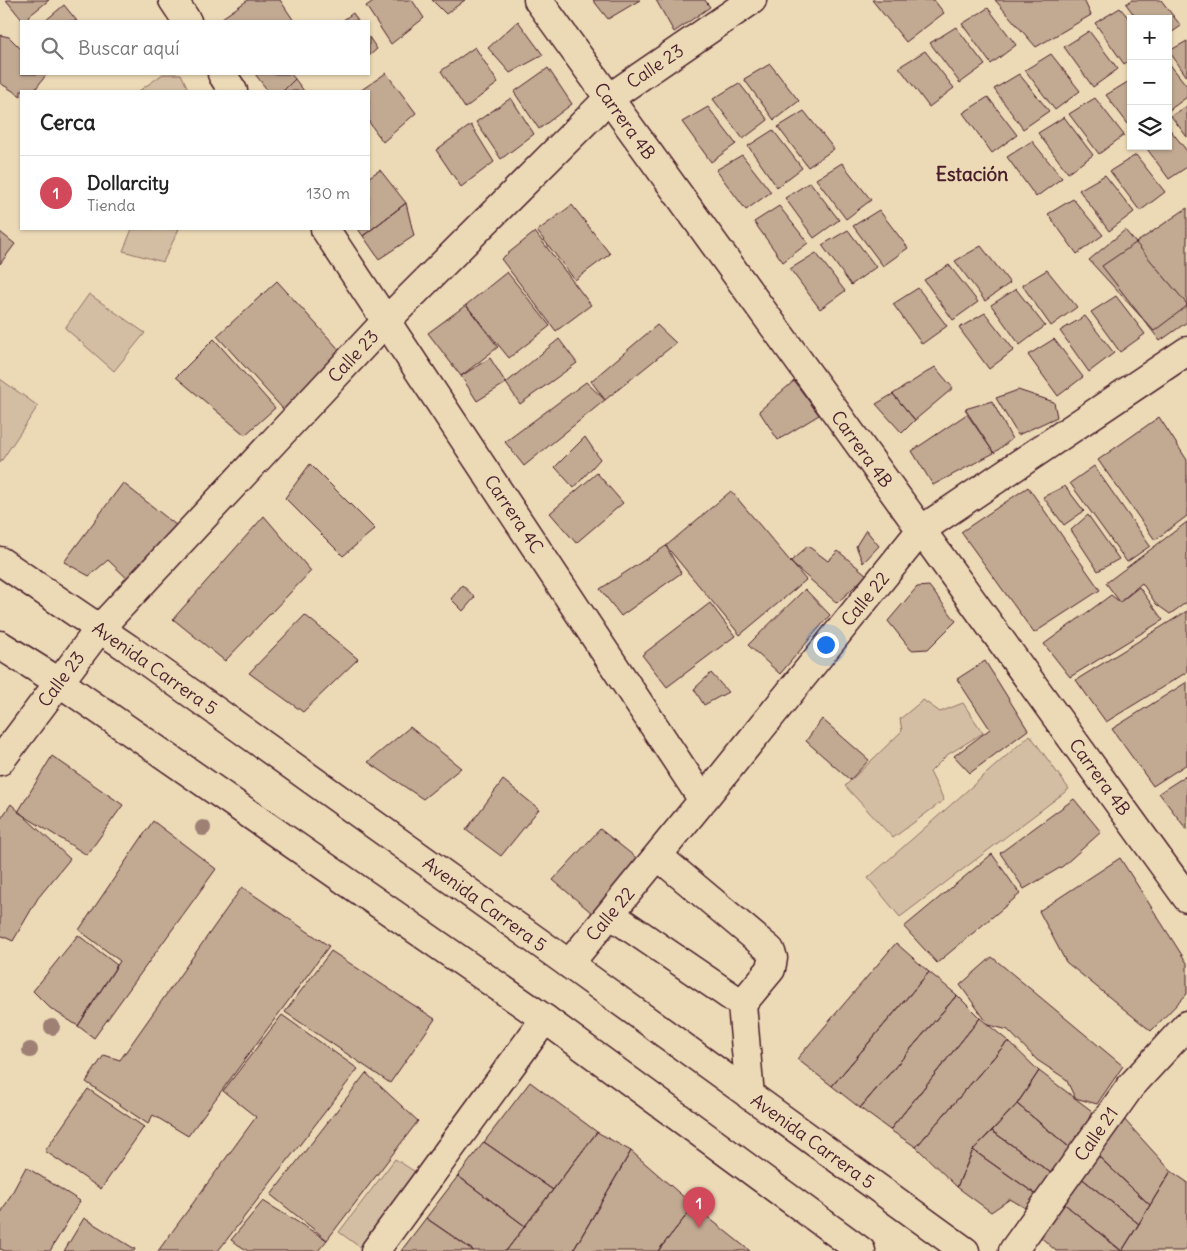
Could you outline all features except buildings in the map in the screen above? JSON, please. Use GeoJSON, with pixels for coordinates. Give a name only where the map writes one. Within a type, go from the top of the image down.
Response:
{"type":"FeatureCollection","features":[{"type":"Feature","properties":{"kind":"street"},"geometry":{"type":"LineString","coordinates":[[173,0],[186,20]]}},
{"type":"Feature","properties":{"kind":"street","name":"Carrera 4B"},"geometry":{"type":"LineString","coordinates":[[538,0],[1187,898]]}},
{"type":"Feature","properties":{"kind":"street","name":"Calle 23"},"geometry":{"type":"LineString","coordinates":[[0,761],[100,628],[386,321],[609,98],[752,0]]}},
{"type":"Feature","properties":{"kind":"street"},"geometry":{"type":"LineString","coordinates":[[223,75],[233,90]]}},
{"type":"Feature","properties":{"kind":"street","name":"Carrera 4C"},"geometry":{"type":"LineString","coordinates":[[326,230],[703,800]]}},
{"type":"Feature","properties":{"kind":"street","name":"Calle 22"},"geometry":{"type":"LineString","coordinates":[[568,964],[658,856],[921,530],[1187,351]]}},
{"type":"Feature","properties":{"kind":"street","name":"Avenida Carrera 5"},"geometry":{"type":"LineString","coordinates":[[0,561],[100,628],[965,1251]]}},
{"type":"Feature","properties":{"kind":"street"},"geometry":{"type":"LineString","coordinates":[[0,645],[59,682],[545,1019],[861,1251]]}},
{"type":"Feature","properties":{"kind":"street"},"geometry":{"type":"LineString","coordinates":[[658,856],[770,950],[773,958],[772,969],[742,1004],[750,1096]]}},
{"type":"Feature","properties":{"kind":"street"},"geometry":{"type":"LineString","coordinates":[[610,914],[742,1004]]}},
{"type":"Feature","properties":{"kind":"street"},"geometry":{"type":"LineString","coordinates":[[375,1251],[545,1019]]}},
{"type":"Feature","properties":{"kind":"street","name":"Calle 21"},"geometry":{"type":"LineString","coordinates":[[1013,1251],[1130,1087],[1187,1025]]}},
{"type":"Feature","properties":{"kind":"shaded area"},"geometry":{"type":"Polygon","coordinates":[[[162,75],[181,75],[189,90],[140,90],[162,75]]]}},
{"type":"Feature","properties":{"kind":"shaded area"},"geometry":{"type":"Polygon","coordinates":[[[132,230],[179,230],[163,262],[123,251],[132,230]]]}},
{"type":"Feature","properties":{"kind":"shaded area"},"geometry":{"type":"Polygon","coordinates":[[[89,294],[145,333],[114,371],[65,328],[89,294]]]}},
{"type":"Feature","properties":{"kind":"shaded area"},"geometry":{"type":"Polygon","coordinates":[[[0,379],[38,406],[0,463],[0,379]]]}},
{"type":"Feature","properties":{"kind":"shaded area"},"geometry":{"type":"Polygon","coordinates":[[[923,700],[940,712],[963,703],[983,733],[947,755],[930,772],[944,800],[893,838],[845,786],[902,731],[900,719],[923,700]]]}},
{"type":"Feature","properties":{"kind":"shaded area"},"geometry":{"type":"Polygon","coordinates":[[[1030,735],[1069,789],[900,917],[868,878],[1030,735]]]}},
{"type":"Feature","properties":{"kind":"shaded area"},"geometry":{"type":"Polygon","coordinates":[[[395,1159],[417,1173],[361,1248],[339,1232],[395,1159]]]}},
{"type":"Feature","properties":{"kind":"place","name":"Dollarcity"},"geometry":{"type":"Point","coordinates":[699,1228]}},
{"type":"Feature","properties":{"kind":"district","name":"Estación"},"geometry":{"type":"Point","coordinates":[972,174]}}]}
